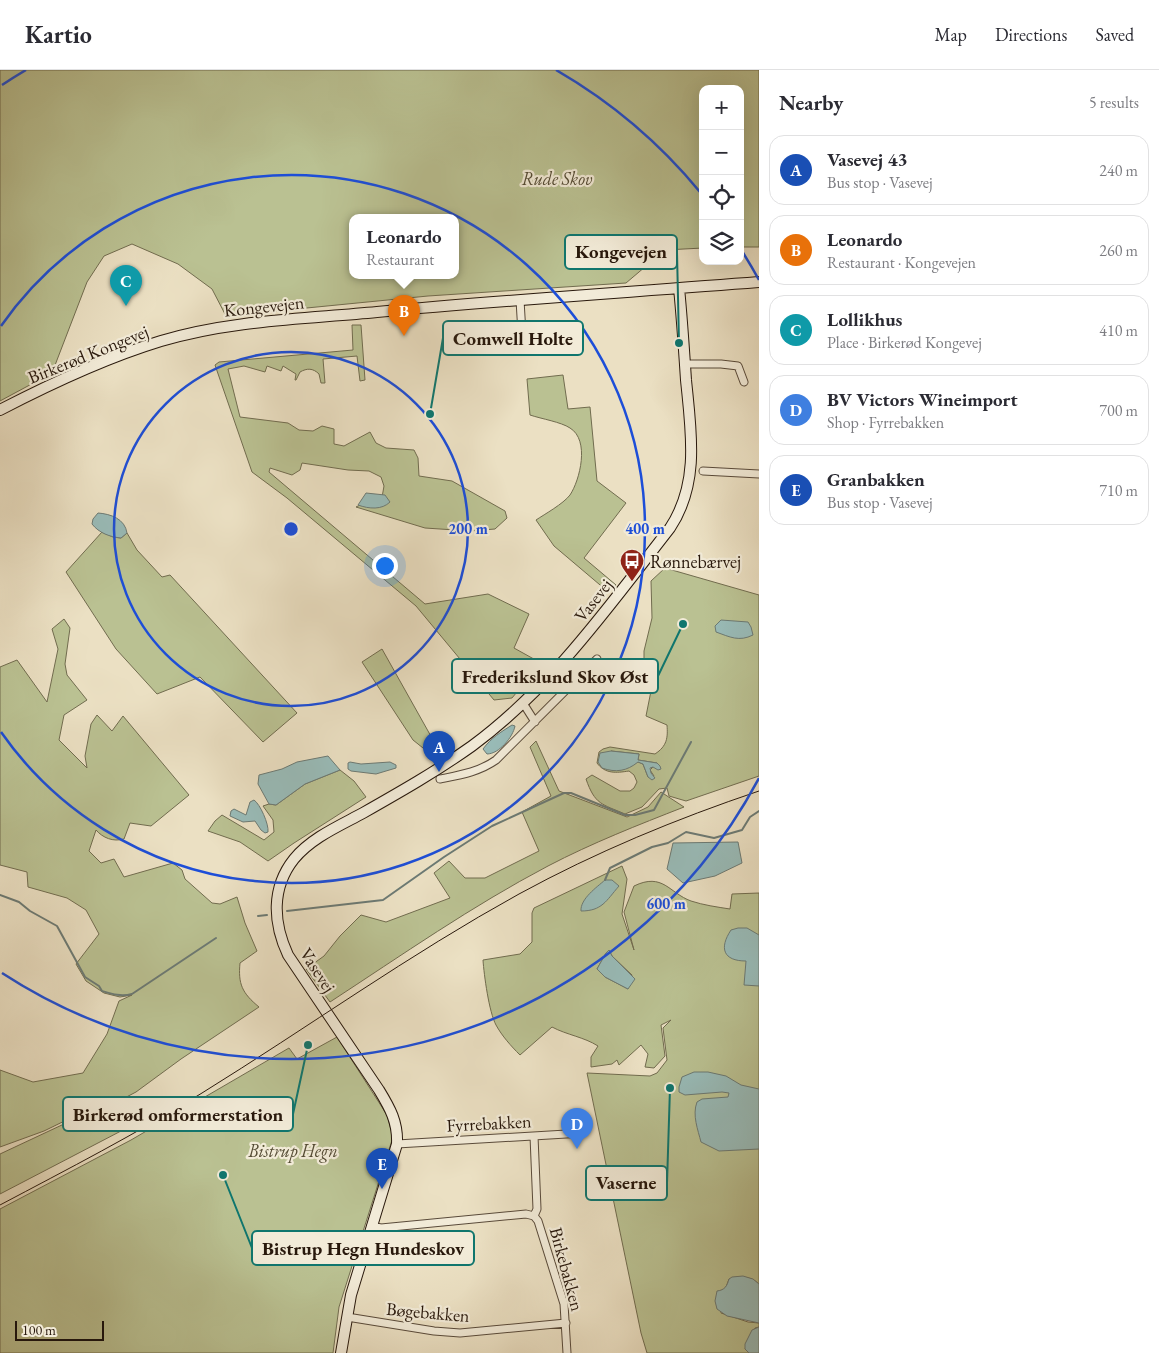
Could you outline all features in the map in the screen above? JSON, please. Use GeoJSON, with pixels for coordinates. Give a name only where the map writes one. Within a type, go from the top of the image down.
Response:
{"type":"FeatureCollection","features":[{"type":"Feature","properties":{"kind":"street","name":"Kongevejen"},"geometry":{"type":"LineString","coordinates":[[162,341],[222,326],[238,324],[759,282]]}},
{"type":"Feature","properties":{"kind":"street","name":"Vasevej"},"geometry":{"type":"LineString","coordinates":[[341,1353],[351,1295],[397,1144],[396,1126],[392,1111],[293,962],[283,943],[276,914],[280,885],[294,859],[308,845],[433,773],[492,730],[523,702],[587,635],[677,517],[685,497],[691,467],[691,436],[679,288]]}},
{"type":"Feature","properties":{"kind":"street"},"geometry":{"type":"LineString","coordinates":[[520,300],[523,350]]}},
{"type":"Feature","properties":{"kind":"street","name":"Birkerød Kongevej"},"geometry":{"type":"LineString","coordinates":[[0,410],[81,370],[124,353],[162,341]]}},
{"type":"Feature","properties":{"kind":"street"},"geometry":{"type":"LineString","coordinates":[[506,351],[552,348]]}},
{"type":"Feature","properties":{"kind":"street"},"geometry":{"type":"LineString","coordinates":[[685,364],[738,366],[744,382]]}},
{"type":"Feature","properties":{"kind":"street"},"geometry":{"type":"LineString","coordinates":[[703,471],[759,474]]}},
{"type":"Feature","properties":{"kind":"street"},"geometry":{"type":"LineString","coordinates":[[440,779],[476,772],[485,768],[510,748],[597,659]]}},
{"type":"Feature","properties":{"kind":"street"},"geometry":{"type":"LineString","coordinates":[[523,702],[535,722]]}},
{"type":"Feature","properties":{"kind":"street","name":"Fyrrebakken"},"geometry":{"type":"LineString","coordinates":[[397,1144],[583,1133]]}},
{"type":"Feature","properties":{"kind":"street","name":"Birkebakken"},"geometry":{"type":"LineString","coordinates":[[534,1136],[537,1209],[534,1216],[538,1221],[564,1304],[567,1353]]}},
{"type":"Feature","properties":{"kind":"street"},"geometry":{"type":"LineString","coordinates":[[371,1226],[381,1228],[526,1214],[534,1216]]}},
{"type":"Feature","properties":{"kind":"street","name":"Bøgebakken"},"geometry":{"type":"LineString","coordinates":[[346,1317],[434,1331],[460,1333],[566,1323]]}},
{"type":"Feature","properties":{"kind":"green space","name":"Rude Skov"},"geometry":{"type":"Polygon","coordinates":[[[0,70],[759,70],[759,247],[744,247],[744,85],[699,85],[699,248],[665,250],[626,283],[428,296],[226,316],[212,289],[178,264],[132,244],[104,256],[87,282],[52,373],[0,401],[0,70]]]}},
{"type":"Feature","properties":{"kind":"green space"},"geometry":{"type":"Polygon","coordinates":[[[352,325],[361,325],[365,380],[360,381],[357,356],[323,359],[325,383],[321,383],[319,374],[310,369],[300,372],[295,380],[296,374],[283,366],[281,371],[267,366],[265,372],[244,366],[228,369],[240,417],[288,423],[299,430],[313,431],[322,426],[334,429],[334,444],[344,446],[370,432],[376,443],[386,448],[414,450],[418,458],[419,476],[452,481],[505,511],[507,518],[495,529],[470,531],[425,528],[356,507],[362,504],[381,503],[384,486],[381,477],[369,471],[302,463],[300,470],[292,475],[270,468],[269,472],[425,604],[488,594],[529,614],[514,648],[541,663],[512,698],[494,700],[416,606],[287,498],[252,472],[215,365],[219,362],[353,350],[352,325]]]}},
{"type":"Feature","properties":{"kind":"green space"},"geometry":{"type":"Polygon","coordinates":[[[563,375],[568,409],[590,407],[597,481],[626,503],[584,558],[616,585],[606,590],[554,546],[536,520],[559,505],[570,495],[580,470],[581,451],[580,441],[570,428],[557,422],[530,415],[527,379],[563,375]]]}},
{"type":"Feature","properties":{"kind":"green space"},"geometry":{"type":"Polygon","coordinates":[[[102,532],[121,538],[127,533],[137,550],[162,577],[170,575],[297,713],[263,742],[200,677],[157,694],[116,649],[66,572],[102,532]]]}},
{"type":"Feature","properties":{"kind":"green space"},"geometry":{"type":"Polygon","coordinates":[[[665,568],[759,595],[759,776],[686,801],[669,796],[667,788],[659,789],[642,807],[625,814],[610,808],[596,799],[586,779],[592,775],[620,791],[630,791],[637,782],[634,775],[629,771],[607,771],[600,767],[597,763],[599,752],[610,747],[655,754],[666,741],[667,725],[646,716],[651,691],[644,651],[652,618],[651,581],[665,568]],[[611,751],[643,764],[648,777],[654,776],[650,770],[657,763],[638,760],[639,754],[611,751]]]}},
{"type":"Feature","properties":{"kind":"green space"},"geometry":{"type":"Polygon","coordinates":[[[64,619],[70,628],[65,664],[67,675],[87,700],[64,715],[59,740],[87,768],[85,756],[91,724],[97,715],[112,731],[123,716],[189,795],[151,826],[130,823],[124,839],[108,839],[96,830],[89,851],[101,863],[114,859],[124,877],[173,863],[182,870],[185,879],[212,903],[220,904],[237,897],[245,923],[257,951],[240,963],[242,988],[259,1007],[181,1059],[136,1092],[113,1104],[89,1109],[44,1131],[0,1147],[0,1070],[33,1082],[83,1073],[107,1034],[119,1001],[132,995],[120,997],[104,993],[86,981],[76,964],[99,934],[86,910],[67,898],[28,887],[27,872],[0,865],[0,667],[17,660],[47,702],[58,649],[52,629],[64,619]]]}},
{"type":"Feature","properties":{"kind":"green space"},"geometry":{"type":"Polygon","coordinates":[[[382,649],[437,747],[428,752],[413,740],[362,662],[382,649]]]}},
{"type":"Feature","properties":{"kind":"green space"},"geometry":{"type":"Polygon","coordinates":[[[536,741],[559,791],[627,817],[648,807],[661,792],[684,807],[581,850],[520,881],[438,931],[330,1002],[306,969],[324,956],[340,936],[361,915],[386,922],[450,898],[434,873],[449,861],[465,878],[485,878],[539,851],[522,812],[551,796],[530,747],[536,741]]]}},
{"type":"Feature","properties":{"kind":"green space"},"geometry":{"type":"Polygon","coordinates":[[[340,770],[354,781],[366,797],[268,861],[240,842],[208,831],[222,815],[264,840],[274,832],[273,820],[263,806],[269,804],[276,805],[305,784],[340,770]]]}},
{"type":"Feature","properties":{"kind":"green space"},"geometry":{"type":"Polygon","coordinates":[[[622,866],[627,879],[622,914],[634,950],[624,912],[634,886],[644,882],[659,882],[691,901],[730,909],[732,894],[759,893],[759,1284],[748,1278],[729,1279],[722,1291],[721,1313],[748,1322],[759,1323],[759,1327],[755,1328],[745,1349],[749,1353],[647,1353],[641,1333],[587,1073],[650,1076],[657,1073],[667,1060],[663,1028],[671,1020],[661,1025],[665,1056],[654,1068],[645,1067],[648,1054],[641,1045],[619,1065],[617,1060],[612,1064],[591,1067],[591,1057],[598,1046],[552,1027],[520,1055],[504,1037],[493,1019],[487,993],[483,960],[520,954],[532,942],[532,913],[534,908],[622,866]],[[609,950],[597,969],[605,977],[628,989],[632,975],[612,956],[609,950]]]}},
{"type":"Feature","properties":{"kind":"green space","name":"Bistrup Hegn"},"geometry":{"type":"Polygon","coordinates":[[[337,1037],[387,1115],[393,1137],[339,1307],[333,1353],[0,1353],[0,1209],[131,1140],[289,1048],[297,1059],[337,1037]]]}},
{"type":"Feature","properties":{"kind":"green space"},"geometry":{"type":"Polygon","coordinates":[[[96,1109],[121,1131],[0,1194],[0,1154],[96,1109]]]}},
{"type":"Feature","properties":{"kind":"water"},"geometry":{"type":"Polygon","coordinates":[[[366,493],[385,495],[390,502],[387,505],[375,508],[358,505],[366,493]]]}},
{"type":"Feature","properties":{"kind":"water"},"geometry":{"type":"Polygon","coordinates":[[[98,513],[117,518],[126,528],[127,533],[121,538],[109,536],[98,530],[92,524],[93,519],[98,513]]]}},
{"type":"Feature","properties":{"kind":"water"},"geometry":{"type":"Polygon","coordinates":[[[721,620],[748,622],[753,635],[739,638],[716,632],[715,626],[721,620]]]}},
{"type":"Feature","properties":{"kind":"water"},"geometry":{"type":"Polygon","coordinates":[[[512,725],[515,726],[514,730],[505,744],[496,751],[487,754],[483,749],[486,745],[512,725]]]}},
{"type":"Feature","properties":{"kind":"water"},"geometry":{"type":"Polygon","coordinates":[[[611,751],[639,754],[638,760],[657,763],[661,769],[650,768],[655,778],[652,780],[648,777],[643,764],[638,762],[621,770],[602,768],[598,762],[600,753],[611,751]]]}},
{"type":"Feature","properties":{"kind":"water"},"geometry":{"type":"Polygon","coordinates":[[[328,756],[340,770],[305,784],[276,805],[269,804],[258,784],[259,775],[282,769],[297,762],[328,756]]]}},
{"type":"Feature","properties":{"kind":"water"},"geometry":{"type":"Polygon","coordinates":[[[390,762],[396,765],[396,768],[376,774],[351,771],[348,769],[348,763],[361,764],[390,762]]]}},
{"type":"Feature","properties":{"kind":"water"},"geometry":{"type":"Polygon","coordinates":[[[254,800],[264,815],[268,832],[265,833],[261,830],[255,821],[243,822],[230,816],[231,811],[234,809],[246,815],[250,802],[254,800]]]}},
{"type":"Feature","properties":{"kind":"water"},"geometry":{"type":"Polygon","coordinates":[[[738,842],[742,863],[715,876],[683,883],[667,869],[673,843],[738,842]]]}},
{"type":"Feature","properties":{"kind":"water"},"geometry":{"type":"Polygon","coordinates":[[[605,880],[612,880],[619,886],[607,901],[599,907],[588,911],[581,911],[586,898],[605,880]]]}},
{"type":"Feature","properties":{"kind":"water"},"geometry":{"type":"Polygon","coordinates":[[[747,928],[759,935],[759,986],[744,985],[746,961],[732,959],[725,952],[727,936],[731,930],[747,928]]]}},
{"type":"Feature","properties":{"kind":"water"},"geometry":{"type":"Polygon","coordinates":[[[609,950],[612,956],[635,979],[628,989],[605,977],[597,969],[609,950]]]}},
{"type":"Feature","properties":{"kind":"water"},"geometry":{"type":"Polygon","coordinates":[[[694,1072],[708,1072],[726,1076],[741,1085],[759,1089],[759,1149],[719,1151],[701,1142],[695,1117],[697,1102],[702,1099],[728,1097],[729,1093],[685,1095],[679,1092],[682,1077],[694,1072]]]}},
{"type":"Feature","properties":{"kind":"water"},"geometry":{"type":"Polygon","coordinates":[[[743,1276],[753,1279],[759,1284],[759,1323],[727,1316],[717,1309],[715,1301],[717,1291],[722,1290],[732,1277],[743,1276]]]}},
{"type":"Feature","properties":{"kind":"water"},"geometry":{"type":"Polygon","coordinates":[[[759,1327],[759,1353],[749,1353],[745,1349],[745,1344],[752,1330],[759,1327]]]}},
{"type":"Feature","properties":{"kind":"waterway"},"geometry":{"type":"LineString","coordinates":[[287,911],[383,900],[492,826],[564,793],[571,793],[625,815],[635,815],[654,810],[691,742]]}},
{"type":"Feature","properties":{"kind":"waterway"},"geometry":{"type":"LineString","coordinates":[[605,880],[610,868],[652,847],[668,843],[686,832],[714,838],[742,830],[750,817],[759,811]]}},
{"type":"Feature","properties":{"kind":"waterway"},"geometry":{"type":"LineString","coordinates":[[0,895],[19,902],[30,911],[57,926],[85,977],[99,986],[102,991],[113,994],[132,994],[216,938]]}},
{"type":"Feature","properties":{"kind":"waterway"},"geometry":{"type":"LineString","coordinates":[[258,916],[267,915]]}},
{"type":"Feature","properties":{"kind":"tram line"},"geometry":{"type":"LineString","coordinates":[[0,1205],[152,1123],[438,941],[519,894],[577,864],[637,837],[759,791]]}},
{"type":"Feature","properties":{"kind":"place","name":"Lollikhus"},"geometry":{"type":"Point","coordinates":[126,306]}},
{"type":"Feature","properties":{"kind":"place","name":"Leonardo"},"geometry":{"type":"Point","coordinates":[404,336]}},
{"type":"Feature","properties":{"kind":"place","name":"Kongevejen"},"geometry":{"type":"Point","coordinates":[679,343]}},
{"type":"Feature","properties":{"kind":"place","name":"Comwell Holte"},"geometry":{"type":"Point","coordinates":[430,414]}},
{"type":"Feature","properties":{"kind":"place","name":"Rønnebærvej"},"geometry":{"type":"Point","coordinates":[632,582]}},
{"type":"Feature","properties":{"kind":"place","name":"Frederikslund Skov Øst"},"geometry":{"type":"Point","coordinates":[683,624]}},
{"type":"Feature","properties":{"kind":"place","name":"Vasevej 43"},"geometry":{"type":"Point","coordinates":[439,772]}},
{"type":"Feature","properties":{"kind":"place","name":"Birkerød omformerstation"},"geometry":{"type":"Point","coordinates":[308,1045]}},
{"type":"Feature","properties":{"kind":"place","name":"Vaserne"},"geometry":{"type":"Point","coordinates":[670,1088]}},
{"type":"Feature","properties":{"kind":"place","name":"BV Victors Wineimport"},"geometry":{"type":"Point","coordinates":[577,1149]}},
{"type":"Feature","properties":{"kind":"place","name":"Bistrup Hegn Hundeskov"},"geometry":{"type":"Point","coordinates":[223,1175]}},
{"type":"Feature","properties":{"kind":"place","name":"Granbakken"},"geometry":{"type":"Point","coordinates":[382,1189]}}]}
